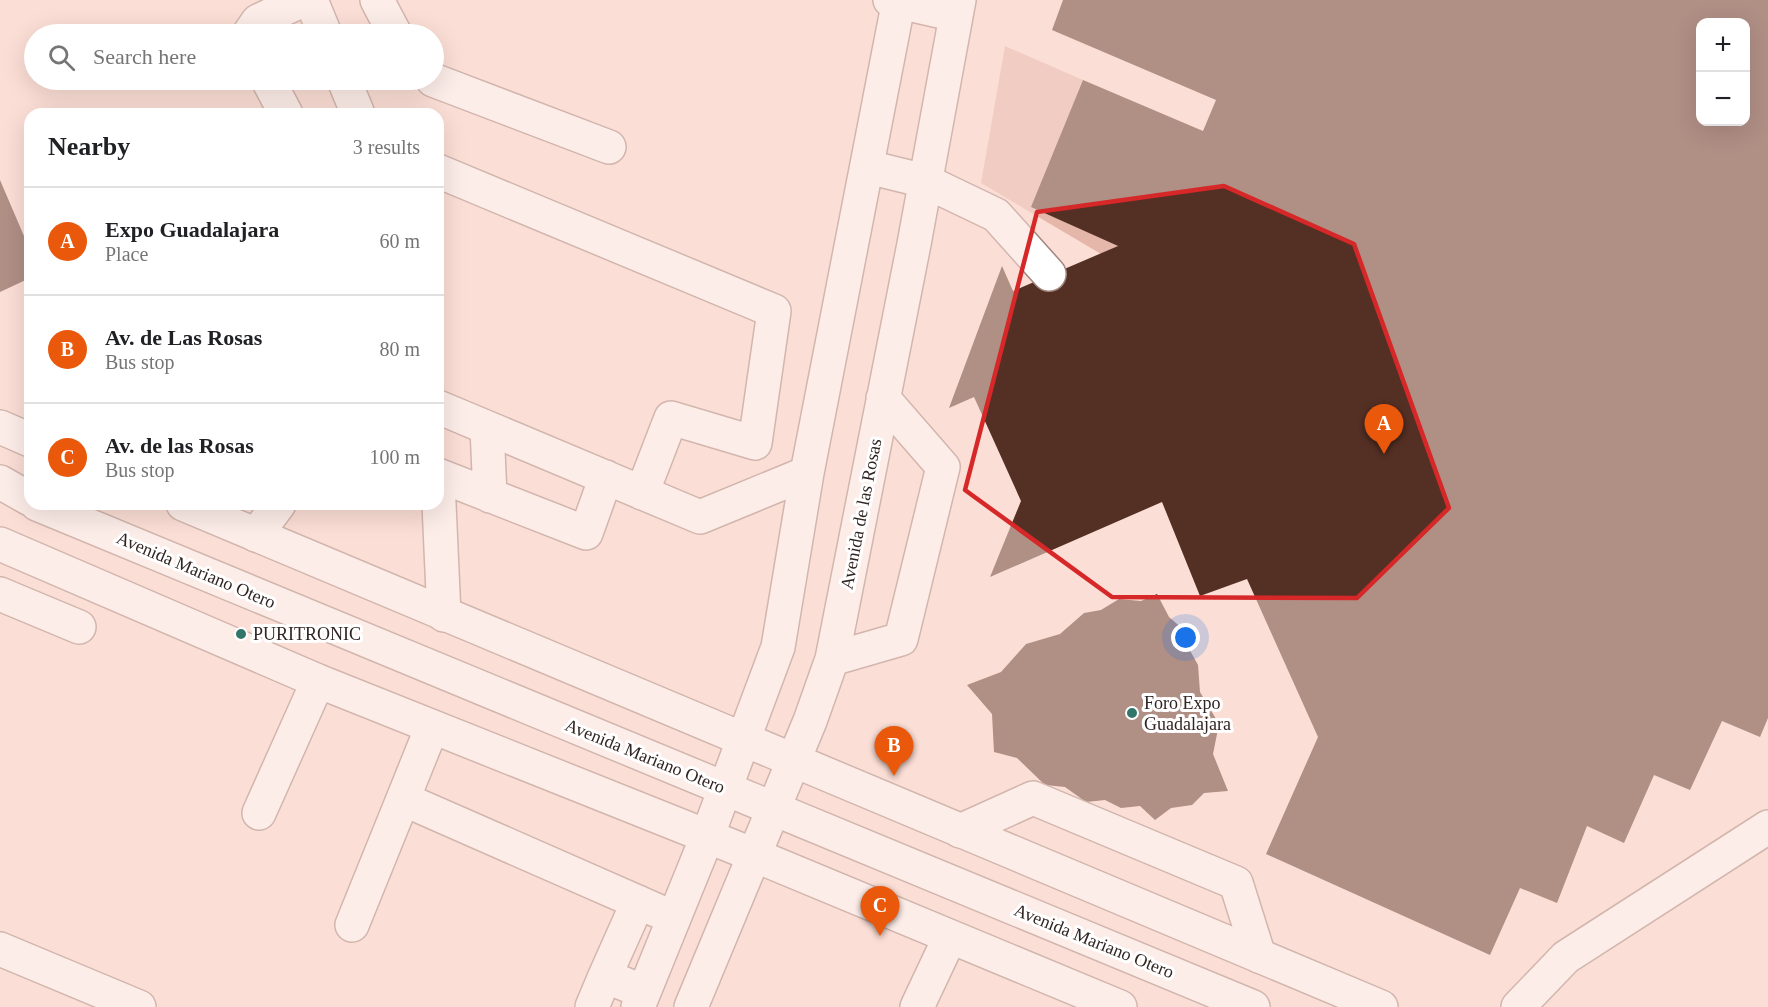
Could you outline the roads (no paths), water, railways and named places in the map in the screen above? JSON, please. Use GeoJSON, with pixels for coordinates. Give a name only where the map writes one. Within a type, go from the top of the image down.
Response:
{"type":"FeatureCollection","features":[{"type":"Feature","properties":{"kind":"main road"},"geometry":{"type":"LineString","coordinates":[[256,24],[303,0]]}},
{"type":"Feature","properties":{"kind":"main road"},"geometry":{"type":"LineString","coordinates":[[311,0],[321,24]]}},
{"type":"Feature","properties":{"kind":"main road"},"geometry":{"type":"LineString","coordinates":[[377,0],[390,24]]}},
{"type":"Feature","properties":{"kind":"main road"},"geometry":{"type":"LineString","coordinates":[[605,976],[640,1000],[707,837],[778,647],[807,473],[868,167],[896,1],[957,8]]}},
{"type":"Feature","properties":{"kind":"main road","name":"Avenida de las Rosas"},"geometry":{"type":"LineString","coordinates":[[691,1007],[832,659],[957,8]]}},
{"type":"Feature","properties":{"kind":"main road"},"geometry":{"type":"LineString","coordinates":[[444,84],[609,147]]}},
{"type":"Feature","properties":{"kind":"main road"},"geometry":{"type":"LineString","coordinates":[[273,90],[283,108]]}},
{"type":"Feature","properties":{"kind":"main road"},"geometry":{"type":"LineString","coordinates":[[348,90],[356,108]]}},
{"type":"Feature","properties":{"kind":"main road"},"geometry":{"type":"LineString","coordinates":[[868,167],[925,182],[996,215],[1049,274]]}},
{"type":"Feature","properties":{"kind":"main road"},"geometry":{"type":"LineString","coordinates":[[444,174],[774,311],[755,443],[671,418],[642,493]]}},
{"type":"Feature","properties":{"kind":"main road"},"geometry":{"type":"LineString","coordinates":[[832,659],[901,639],[943,467],[883,398]]}},
{"type":"Feature","properties":{"kind":"main road"},"geometry":{"type":"LineString","coordinates":[[444,410],[700,517],[807,473]]}},
{"type":"Feature","properties":{"kind":"main road"},"geometry":{"type":"LineString","coordinates":[[0,427],[24,437]]}},
{"type":"Feature","properties":{"kind":"main road"},"geometry":{"type":"LineString","coordinates":[[487,428],[490,495]]}},
{"type":"Feature","properties":{"kind":"main road"},"geometry":{"type":"LineString","coordinates":[[444,477],[586,533],[606,477]]}},
{"type":"Feature","properties":{"kind":"main road"},"geometry":{"type":"LineString","coordinates":[[0,482],[24,496]]}},
{"type":"Feature","properties":{"kind":"main road","name":"Avenida Mariano Otero"},"geometry":{"type":"LineString","coordinates":[[0,489],[24,498]]}},
{"type":"Feature","properties":{"kind":"main road","name":"Avenida Mariano Otero"},"geometry":{"type":"LineString","coordinates":[[53,510],[1253,1007]]}},
{"type":"Feature","properties":{"kind":"main road"},"geometry":{"type":"LineString","coordinates":[[205,510],[256,535],[444,615],[1381,1007]]}},
{"type":"Feature","properties":{"kind":"main road"},"geometry":{"type":"LineString","coordinates":[[256,535],[275,510]]}},
{"type":"Feature","properties":{"kind":"main road"},"geometry":{"type":"LineString","coordinates":[[439,510],[444,615]]}},
{"type":"Feature","properties":{"kind":"main road"},"geometry":{"type":"LineString","coordinates":[[0,544],[318,681],[754,855],[1120,1007]]}},
{"type":"Feature","properties":{"kind":"main road"},"geometry":{"type":"LineString","coordinates":[[0,594],[79,627]]}},
{"type":"Feature","properties":{"kind":"main road"},"geometry":{"type":"LineString","coordinates":[[259,813],[318,681]]}},
{"type":"Feature","properties":{"kind":"main road"},"geometry":{"type":"LineString","coordinates":[[352,925],[432,727]]}},
{"type":"Feature","properties":{"kind":"main road"},"geometry":{"type":"LineString","coordinates":[[960,831],[1032,798],[1236,884],[1258,956]]}},
{"type":"Feature","properties":{"kind":"main road"},"geometry":{"type":"LineString","coordinates":[[403,799],[674,918]]}},
{"type":"Feature","properties":{"kind":"main road"},"geometry":{"type":"LineString","coordinates":[[1518,1007],[1566,957],[1768,827]]}},
{"type":"Feature","properties":{"kind":"main road"},"geometry":{"type":"LineString","coordinates":[[592,1007],[638,902]]}},
{"type":"Feature","properties":{"kind":"main road"},"geometry":{"type":"LineString","coordinates":[[917,1007],[950,937]]}},
{"type":"Feature","properties":{"kind":"main road"},"geometry":{"type":"LineString","coordinates":[[0,949],[139,1007]]}},
{"type":"Feature","properties":{"kind":"place","name":"Expo Guadalajara"},"geometry":{"type":"Point","coordinates":[1384,454]}},
{"type":"Feature","properties":{"kind":"place","name":"PURITRONIC"},"geometry":{"type":"Point","coordinates":[241,634]}},
{"type":"Feature","properties":{"kind":"place","name":"Foro Expo Guadalajara"},"geometry":{"type":"Point","coordinates":[1132,713]}},
{"type":"Feature","properties":{"kind":"place","name":"Av. de Las Rosas"},"geometry":{"type":"Point","coordinates":[894,776]}},
{"type":"Feature","properties":{"kind":"place","name":"Av. de las Rosas"},"geometry":{"type":"Point","coordinates":[880,936]}}]}
